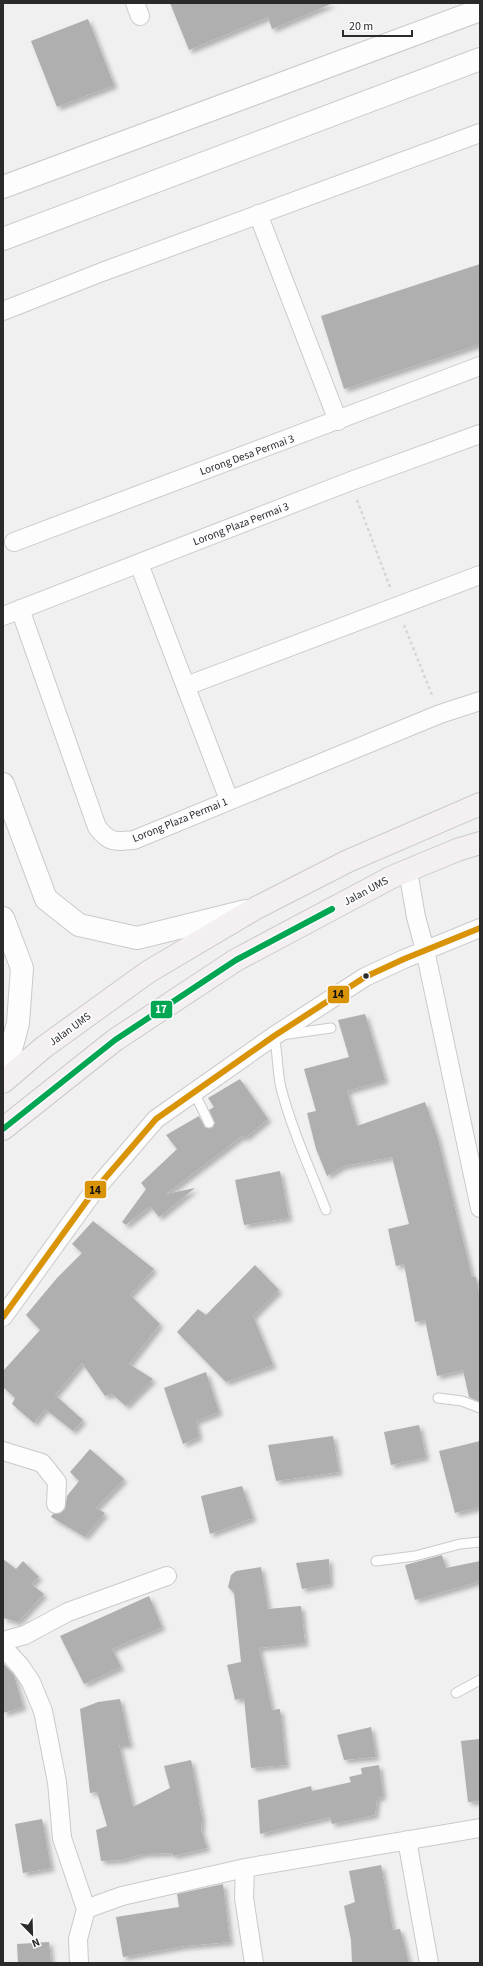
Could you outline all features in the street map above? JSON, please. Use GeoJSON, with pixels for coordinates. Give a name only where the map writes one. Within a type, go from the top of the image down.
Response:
{"type":"FeatureCollection","features":[{"type":"Feature","properties":{"kind":"highway","name":"Jalan UMS"},"geometry":{"type":"LineString","coordinates":[[3,1081],[44,1047],[148,972],[256,908],[348,861],[480,804]]}},
{"type":"Feature","properties":{"kind":"highway","name":"Jalan UMS"},"geometry":{"type":"LineString","coordinates":[[3,1129],[115,1040],[236,960],[392,878],[457,850],[480,843]]}},
{"type":"Feature","properties":{"kind":"street"},"geometry":{"type":"LineString","coordinates":[[3,187],[480,10]]}},
{"type":"Feature","properties":{"kind":"street"},"geometry":{"type":"LineString","coordinates":[[3,239],[480,59]]}},
{"type":"Feature","properties":{"kind":"street"},"geometry":{"type":"LineString","coordinates":[[3,311],[258,214],[480,133]]}},
{"type":"Feature","properties":{"kind":"street"},"geometry":{"type":"LineString","coordinates":[[258,214],[338,421]]}},
{"type":"Feature","properties":{"kind":"street","name":"Lorong Desa Permai 3"},"geometry":{"type":"LineString","coordinates":[[14,542],[338,421],[480,366]]}},
{"type":"Feature","properties":{"kind":"street","name":"Lorong Plaza Permai 3"},"geometry":{"type":"LineString","coordinates":[[3,616],[351,481],[480,434]]}},
{"type":"Feature","properties":{"kind":"street"},"geometry":{"type":"LineString","coordinates":[[139,564],[229,800]]}},
{"type":"Feature","properties":{"kind":"street"},"geometry":{"type":"LineString","coordinates":[[186,686],[480,574]]}},
{"type":"Feature","properties":{"kind":"street","name":"Lorong Plaza Permai 1"},"geometry":{"type":"LineString","coordinates":[[20,609],[97,827],[103,835],[116,842],[134,840],[440,714],[480,700]]}},
{"type":"Feature","properties":{"kind":"street"},"geometry":{"type":"LineString","coordinates":[[3,784],[46,899],[79,925],[137,938],[256,908]]}},
{"type":"Feature","properties":{"kind":"street"},"geometry":{"type":"LineString","coordinates":[[408,871],[416,916],[425,950],[480,1208]]}},
{"type":"Feature","properties":{"kind":"street"},"geometry":{"type":"LineString","coordinates":[[3,918],[22,968],[18,1023],[3,1081]]}},
{"type":"Feature","properties":{"kind":"street"},"geometry":{"type":"LineString","coordinates":[[3,1317],[94,1192],[156,1119],[274,1036],[365,977],[425,950],[480,928]]}},
{"type":"Feature","properties":{"kind":"street"},"geometry":{"type":"LineString","coordinates":[[3,1451],[42,1463],[57,1482],[56,1504]]}},
{"type":"Feature","properties":{"kind":"street"},"geometry":{"type":"LineString","coordinates":[[3,1641],[25,1635],[68,1612],[167,1576]]}},
{"type":"Feature","properties":{"kind":"street"},"geometry":{"type":"LineString","coordinates":[[3,1647],[21,1667],[31,1682],[43,1711],[57,1782],[62,1838],[86,1910],[78,1939],[79,1963]]}},
{"type":"Feature","properties":{"kind":"street"},"geometry":{"type":"LineString","coordinates":[[86,1910],[122,1896],[244,1868],[480,1828]]}},
{"type":"Feature","properties":{"kind":"street"},"geometry":{"type":"LineString","coordinates":[[407,1840],[429,1963]]}},
{"type":"Feature","properties":{"kind":"street"},"geometry":{"type":"LineString","coordinates":[[244,1868],[244,1898],[254,1963]]}},
{"type":"Feature","properties":{"kind":"lane"},"geometry":{"type":"LineString","coordinates":[[326,1210],[292,1125],[281,1086],[274,1036],[331,1028]]}},
{"type":"Feature","properties":{"kind":"lane"},"geometry":{"type":"LineString","coordinates":[[194,1092],[210,1123]]}},
{"type":"Feature","properties":{"kind":"lane"},"geometry":{"type":"LineString","coordinates":[[438,1398],[462,1401],[480,1408]]}},
{"type":"Feature","properties":{"kind":"lane"},"geometry":{"type":"LineString","coordinates":[[376,1561],[415,1556],[460,1544],[480,1542]]}},
{"type":"Feature","properties":{"kind":"lane"},"geometry":{"type":"LineString","coordinates":[[456,1693],[480,1680]]}},
{"type":"Feature","properties":{"kind":"path"},"geometry":{"type":"LineString","coordinates":[[351,481],[396,605],[440,714]]}},
{"type":"Feature","properties":{"kind":"building"},"geometry":{"type":"Polygon","coordinates":[[[170,3],[333,3],[272,29],[268,17],[189,50],[170,3]]]}},
{"type":"Feature","properties":{"kind":"building"},"geometry":{"type":"Polygon","coordinates":[[[88,19],[114,85],[57,107],[31,41],[88,19]]]}},
{"type":"Feature","properties":{"kind":"building"},"geometry":{"type":"Polygon","coordinates":[[[480,264],[480,344],[344,389],[321,316],[480,264]]]}},
{"type":"Feature","properties":{"kind":"building"},"geometry":{"type":"Polygon","coordinates":[[[365,1014],[385,1080],[347,1091],[357,1126],[425,1102],[438,1139],[472,1277],[476,1277],[480,1298],[480,1402],[469,1397],[463,1370],[437,1376],[425,1320],[415,1322],[404,1264],[396,1266],[388,1229],[409,1224],[392,1157],[343,1166],[327,1176],[316,1149],[307,1113],[316,1111],[304,1069],[349,1057],[338,1020],[365,1014]]]}},
{"type":"Feature","properties":{"kind":"building"},"geometry":{"type":"Polygon","coordinates":[[[240,1079],[268,1119],[245,1138],[242,1136],[166,1194],[195,1188],[159,1217],[150,1206],[126,1225],[122,1222],[146,1189],[141,1183],[177,1149],[166,1135],[199,1116],[205,1128],[212,1128],[215,1123],[209,1110],[214,1107],[208,1098],[240,1079]]]}},
{"type":"Feature","properties":{"kind":"building"},"geometry":{"type":"Polygon","coordinates":[[[280,1171],[289,1218],[244,1225],[235,1180],[280,1171]]]}},
{"type":"Feature","properties":{"kind":"building"},"geometry":{"type":"Polygon","coordinates":[[[93,1221],[154,1269],[130,1295],[160,1324],[129,1364],[153,1379],[126,1406],[112,1394],[105,1396],[82,1363],[55,1395],[83,1420],[73,1431],[45,1409],[34,1423],[12,1404],[15,1398],[3,1387],[3,1371],[40,1330],[26,1315],[57,1278],[82,1253],[72,1244],[93,1221]]]}},
{"type":"Feature","properties":{"kind":"building"},"geometry":{"type":"Polygon","coordinates":[[[255,1265],[279,1290],[253,1316],[273,1365],[226,1382],[177,1332],[198,1309],[206,1315],[255,1265]]]}},
{"type":"Feature","properties":{"kind":"building"},"geometry":{"type":"Polygon","coordinates":[[[206,1372],[219,1412],[196,1421],[199,1437],[183,1444],[164,1388],[206,1372]]]}},
{"type":"Feature","properties":{"kind":"building"},"geometry":{"type":"Polygon","coordinates":[[[419,1425],[426,1457],[391,1465],[384,1432],[419,1425]]]}},
{"type":"Feature","properties":{"kind":"building"},"geometry":{"type":"Polygon","coordinates":[[[333,1436],[339,1472],[276,1481],[268,1445],[333,1436]]]}},
{"type":"Feature","properties":{"kind":"building"},"geometry":{"type":"Polygon","coordinates":[[[480,1441],[480,1507],[455,1513],[439,1451],[480,1441]]]}},
{"type":"Feature","properties":{"kind":"building"},"geometry":{"type":"Polygon","coordinates":[[[90,1449],[124,1479],[96,1508],[105,1513],[85,1537],[51,1517],[53,1514],[60,1513],[65,1509],[67,1496],[79,1481],[70,1472],[90,1449]]]}},
{"type":"Feature","properties":{"kind":"building"},"geometry":{"type":"Polygon","coordinates":[[[242,1486],[253,1518],[210,1534],[201,1496],[242,1486]]]}},
{"type":"Feature","properties":{"kind":"building"},"geometry":{"type":"Polygon","coordinates":[[[442,1555],[446,1568],[480,1561],[480,1581],[415,1600],[405,1565],[442,1555]]]}},
{"type":"Feature","properties":{"kind":"building"},"geometry":{"type":"Polygon","coordinates":[[[3,1559],[16,1569],[23,1561],[39,1577],[31,1584],[44,1594],[18,1622],[3,1618],[3,1559]]]}},
{"type":"Feature","properties":{"kind":"building"},"geometry":{"type":"Polygon","coordinates":[[[329,1559],[330,1584],[302,1589],[296,1563],[329,1559]]]}},
{"type":"Feature","properties":{"kind":"building"},"geometry":{"type":"Polygon","coordinates":[[[261,1567],[268,1609],[301,1606],[305,1643],[259,1648],[272,1710],[280,1709],[286,1765],[251,1768],[244,1698],[235,1700],[227,1665],[241,1662],[234,1593],[228,1587],[231,1575],[236,1571],[261,1567]]]}},
{"type":"Feature","properties":{"kind":"building"},"geometry":{"type":"Polygon","coordinates":[[[149,1596],[162,1627],[112,1649],[121,1667],[84,1684],[60,1636],[149,1596]]]}},
{"type":"Feature","properties":{"kind":"building"},"geometry":{"type":"Polygon","coordinates":[[[3,1663],[14,1675],[23,1707],[3,1713],[3,1663]]]}},
{"type":"Feature","properties":{"kind":"building"},"geometry":{"type":"Polygon","coordinates":[[[120,1699],[130,1745],[119,1745],[133,1807],[170,1788],[164,1766],[191,1760],[202,1818],[201,1830],[207,1848],[173,1856],[172,1853],[143,1854],[121,1860],[101,1861],[96,1830],[107,1826],[97,1792],[90,1793],[80,1709],[98,1702],[120,1699]]]}},
{"type":"Feature","properties":{"kind":"building"},"geometry":{"type":"Polygon","coordinates":[[[371,1727],[376,1757],[344,1760],[337,1735],[371,1727]]]}},
{"type":"Feature","properties":{"kind":"building"},"geometry":{"type":"Polygon","coordinates":[[[480,1739],[480,1801],[468,1802],[461,1741],[480,1739]]]}},
{"type":"Feature","properties":{"kind":"building"},"geometry":{"type":"Polygon","coordinates":[[[379,1765],[383,1796],[377,1798],[375,1815],[332,1824],[330,1817],[260,1834],[258,1800],[311,1786],[312,1791],[351,1782],[349,1777],[362,1774],[361,1768],[379,1765]]]}},
{"type":"Feature","properties":{"kind":"building"},"geometry":{"type":"Polygon","coordinates":[[[42,1819],[51,1868],[23,1873],[15,1824],[42,1819]]]}},
{"type":"Feature","properties":{"kind":"building"},"geometry":{"type":"Polygon","coordinates":[[[381,1865],[393,1930],[400,1929],[409,1963],[352,1963],[351,1940],[344,1906],[355,1902],[349,1871],[381,1865]]]}},
{"type":"Feature","properties":{"kind":"building"},"geometry":{"type":"Polygon","coordinates":[[[223,1884],[230,1942],[184,1946],[123,1957],[116,1917],[179,1907],[177,1894],[223,1884]]]}},
{"type":"Feature","properties":{"kind":"building"},"geometry":{"type":"Polygon","coordinates":[[[49,1942],[51,1963],[18,1963],[17,1944],[49,1942]]]}},
{"type":"Feature","properties":{"kind":"transit line","name":"17"},"geometry":{"type":"LineString","coordinates":[[3,1129],[115,1040],[236,960],[332,909]]}},
{"type":"Feature","properties":{"kind":"transit line","name":"14"},"geometry":{"type":"LineString","coordinates":[[3,1317],[94,1191],[156,1119],[274,1036],[365,977],[404,959],[480,928]]}}]}
